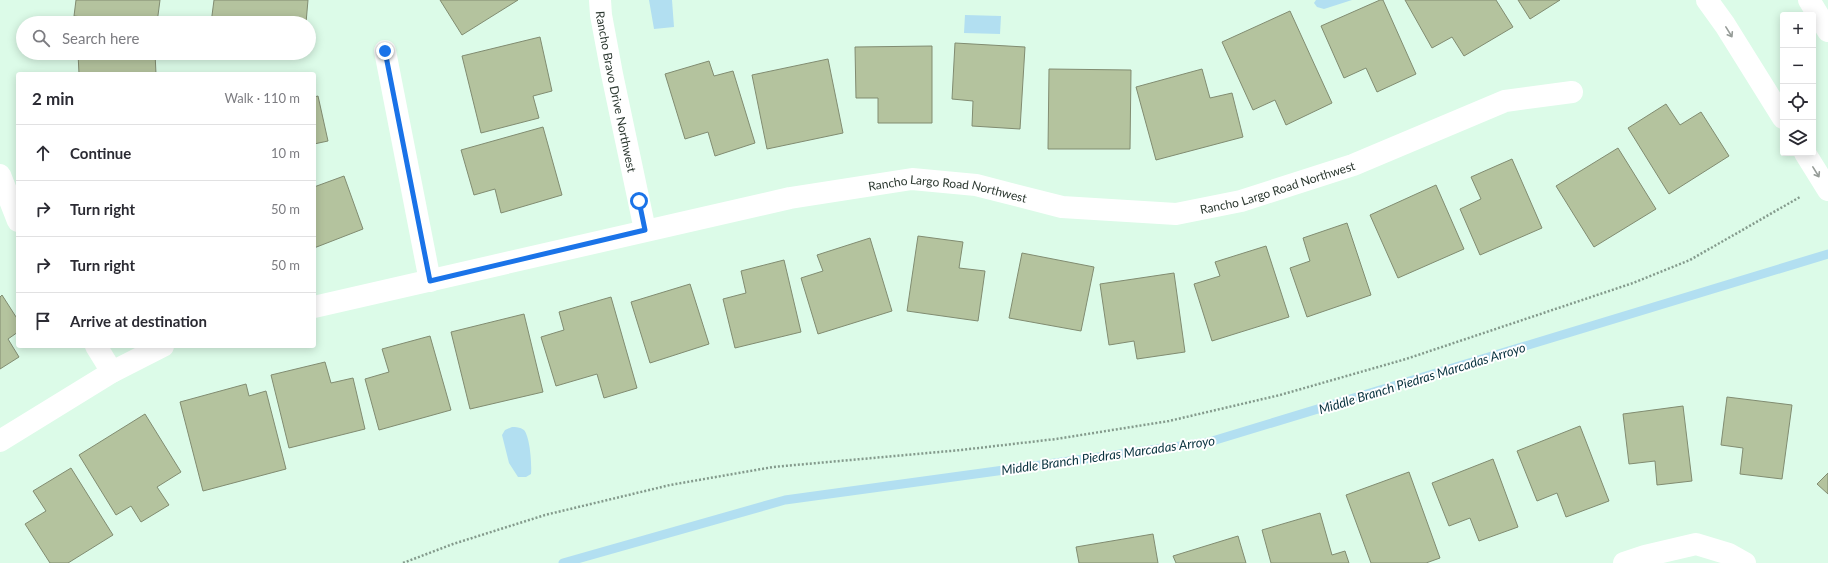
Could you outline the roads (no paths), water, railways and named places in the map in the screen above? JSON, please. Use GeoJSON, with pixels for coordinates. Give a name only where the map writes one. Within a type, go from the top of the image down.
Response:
{"type":"FeatureCollection","features":[{"type":"Feature","properties":{"kind":"street","name":"Rancho Bravo Drive Northwest"},"geometry":{"type":"LineString","coordinates":[[600,0],[601,15],[612,74],[645,230]]}},
{"type":"Feature","properties":{"kind":"street"},"geometry":{"type":"LineString","coordinates":[[1707,0],[1780,113]]}},
{"type":"Feature","properties":{"kind":"street"},"geometry":{"type":"LineString","coordinates":[[1809,0],[1828,31]]}},
{"type":"Feature","properties":{"kind":"street"},"geometry":{"type":"LineString","coordinates":[[385,51],[430,281]]}},
{"type":"Feature","properties":{"kind":"street","name":"Rancho Largo Road Northwest"},"geometry":{"type":"LineString","coordinates":[[316,307],[790,198],[912,179],[976,185],[1062,207],[1176,214],[1241,201],[1353,164],[1505,101],[1572,92]]}},
{"type":"Feature","properties":{"kind":"street"},"geometry":{"type":"LineString","coordinates":[[1807,156],[1826,186]]}},
{"type":"Feature","properties":{"kind":"street"},"geometry":{"type":"LineString","coordinates":[[0,175],[16,216]]}},
{"type":"Feature","properties":{"kind":"street"},"geometry":{"type":"LineString","coordinates":[[97,348],[112,372]]}},
{"type":"Feature","properties":{"kind":"street"},"geometry":{"type":"LineString","coordinates":[[0,441],[112,372],[159,348]]}},
{"type":"Feature","properties":{"kind":"street"},"geometry":{"type":"LineString","coordinates":[[1624,563],[1645,556],[1696,544],[1729,554],[1745,563]]}},
{"type":"Feature","properties":{"kind":"water"},"geometry":{"type":"Polygon","coordinates":[[[649,0],[672,0],[674,27],[654,29],[649,0]]]}},
{"type":"Feature","properties":{"kind":"water"},"geometry":{"type":"Polygon","coordinates":[[[1316,0],[1352,0],[1324,9],[1317,7],[1314,3],[1316,0]]]}},
{"type":"Feature","properties":{"kind":"water"},"geometry":{"type":"Polygon","coordinates":[[[965,15],[1001,16],[1000,34],[964,33],[965,15]]]}},
{"type":"Feature","properties":{"kind":"water"},"geometry":{"type":"Polygon","coordinates":[[[512,427],[524,430],[528,438],[531,474],[526,477],[518,477],[509,463],[502,435],[505,430],[512,427]]]}},
{"type":"Feature","properties":{"kind":"waterway","name":"Middle Branch Piedras Marcadas Arroyo"},"geometry":{"type":"LineString","coordinates":[[563,563],[785,500],[1209,442],[1828,254]]}}]}
